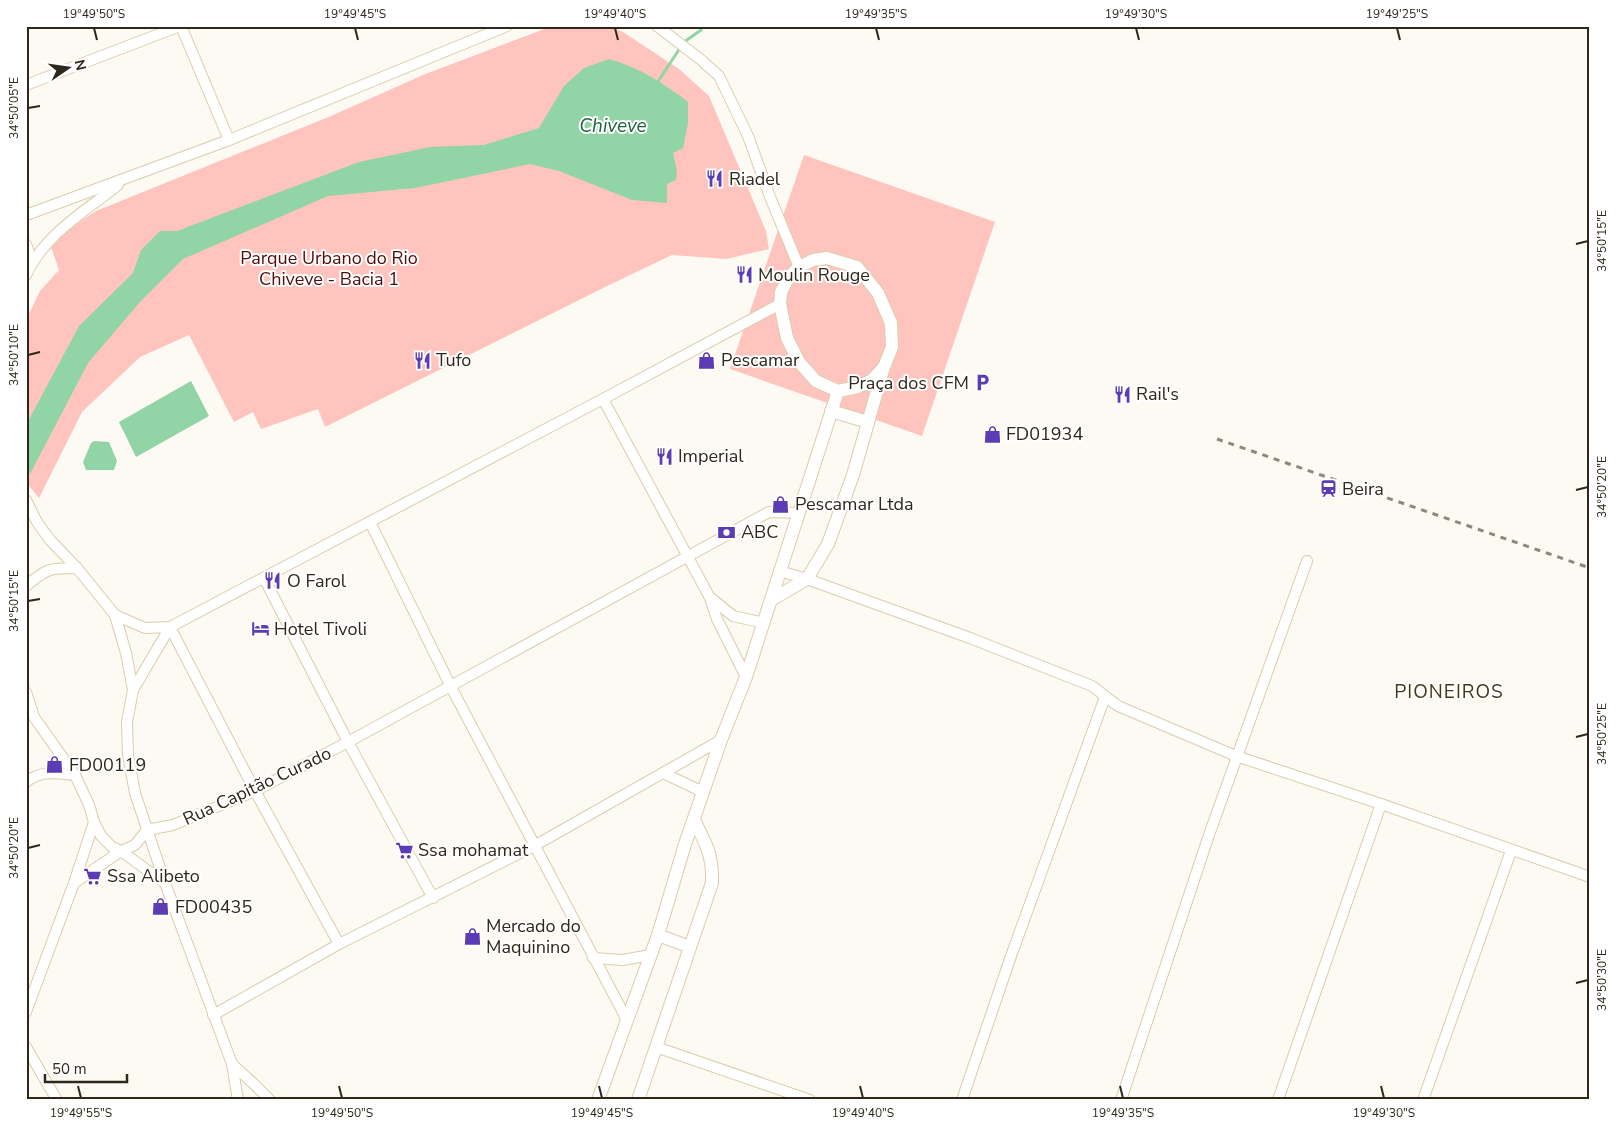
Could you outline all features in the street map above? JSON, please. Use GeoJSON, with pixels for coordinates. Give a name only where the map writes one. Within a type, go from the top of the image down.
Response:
{"type":"FeatureCollection","features":[{"type":"Feature","properties":{"kind":"street"},"geometry":{"type":"LineString","coordinates":[[26,85],[180,26],[230,140]]}},
{"type":"Feature","properties":{"kind":"street"},"geometry":{"type":"LineString","coordinates":[[657,26],[719,76],[748,136],[770,197],[799,267]]}},
{"type":"Feature","properties":{"kind":"street"},"geometry":{"type":"LineString","coordinates":[[26,215],[230,140],[502,27]]}},
{"type":"Feature","properties":{"kind":"street"},"geometry":{"type":"LineString","coordinates":[[26,275],[32,262],[52,236],[127,178]]}},
{"type":"Feature","properties":{"kind":"street"},"geometry":{"type":"LineString","coordinates":[[26,244],[32,262]]}},
{"type":"Feature","properties":{"kind":"street"},"geometry":{"type":"LineString","coordinates":[[771,600],[807,579],[828,544],[852,475],[884,367],[892,347],[891,322],[878,293],[858,267],[827,258],[813,260],[799,267],[789,278],[781,292],[780,304],[787,338],[800,362],[816,381],[838,390],[858,387],[872,380],[884,367]]}},
{"type":"Feature","properties":{"kind":"street"},"geometry":{"type":"LineString","coordinates":[[115,615],[145,628],[170,627],[780,304]]}},
{"type":"Feature","properties":{"kind":"street"},"geometry":{"type":"LineString","coordinates":[[598,1100],[658,935],[721,740],[746,677],[838,390]]}},
{"type":"Feature","properties":{"kind":"street"},"geometry":{"type":"LineString","coordinates":[[603,399],[710,598],[717,618],[746,677]]}},
{"type":"Feature","properties":{"kind":"street"},"geometry":{"type":"LineString","coordinates":[[831,411],[868,422]]}},
{"type":"Feature","properties":{"kind":"street"},"geometry":{"type":"LineString","coordinates":[[26,500],[37,522],[50,540],[77,568],[115,615],[126,653],[133,690]]}},
{"type":"Feature","properties":{"kind":"street","name":"Rua Capitão Curado"},"geometry":{"type":"LineString","coordinates":[[147,830],[173,824],[255,791],[451,687],[769,512],[798,513]]}},
{"type":"Feature","properties":{"kind":"street"},"geometry":{"type":"LineString","coordinates":[[370,522],[451,687],[627,1020]]}},
{"type":"Feature","properties":{"kind":"street"},"geometry":{"type":"LineString","coordinates":[[1121,1100],[1236,756],[1307,561]]}},
{"type":"Feature","properties":{"kind":"street"},"geometry":{"type":"LineString","coordinates":[[26,586],[41,573],[55,568],[77,568]]}},
{"type":"Feature","properties":{"kind":"street"},"geometry":{"type":"LineString","coordinates":[[779,571],[807,579],[970,638],[1092,686],[1118,706],[1236,756],[1381,804],[1590,878]]}},
{"type":"Feature","properties":{"kind":"street"},"geometry":{"type":"LineString","coordinates":[[264,578],[348,742],[433,898]]}},
{"type":"Feature","properties":{"kind":"street"},"geometry":{"type":"LineString","coordinates":[[710,598],[733,616],[764,622]]}},
{"type":"Feature","properties":{"kind":"street"},"geometry":{"type":"LineString","coordinates":[[170,627],[133,690],[127,722],[128,755],[135,793],[147,830],[232,1064],[238,1100]]}},
{"type":"Feature","properties":{"kind":"street"},"geometry":{"type":"LineString","coordinates":[[170,627],[255,791],[339,944]]}},
{"type":"Feature","properties":{"kind":"street"},"geometry":{"type":"LineString","coordinates":[[26,692],[34,717],[75,775],[101,836],[112,847],[121,850],[165,883]]}},
{"type":"Feature","properties":{"kind":"street"},"geometry":{"type":"LineString","coordinates":[[962,1100],[1010,956],[1105,697]]}},
{"type":"Feature","properties":{"kind":"street"},"geometry":{"type":"LineString","coordinates":[[213,1015],[339,944],[534,846],[721,740]]}},
{"type":"Feature","properties":{"kind":"street"},"geometry":{"type":"LineString","coordinates":[[26,782],[33,777],[47,772],[75,775]]}},
{"type":"Feature","properties":{"kind":"street"},"geometry":{"type":"LineString","coordinates":[[663,773],[704,792]]}},
{"type":"Feature","properties":{"kind":"street"},"geometry":{"type":"LineString","coordinates":[[1278,1100],[1381,804]]}},
{"type":"Feature","properties":{"kind":"street"},"geometry":{"type":"LineString","coordinates":[[638,1100],[712,883],[713,865],[710,853],[694,820]]}},
{"type":"Feature","properties":{"kind":"street"},"geometry":{"type":"LineString","coordinates":[[26,1012],[74,883],[94,822]]}},
{"type":"Feature","properties":{"kind":"street"},"geometry":{"type":"LineString","coordinates":[[74,883],[121,850],[135,845],[147,830]]}},
{"type":"Feature","properties":{"kind":"street"},"geometry":{"type":"LineString","coordinates":[[1423,1100],[1511,851]]}},
{"type":"Feature","properties":{"kind":"street"},"geometry":{"type":"LineString","coordinates":[[658,935],[690,947]]}},
{"type":"Feature","properties":{"kind":"street"},"geometry":{"type":"LineString","coordinates":[[593,958],[623,960],[650,955]]}},
{"type":"Feature","properties":{"kind":"street"},"geometry":{"type":"LineString","coordinates":[[26,1047],[57,1100]]}},
{"type":"Feature","properties":{"kind":"street"},"geometry":{"type":"LineString","coordinates":[[656,1047],[810,1100]]}},
{"type":"Feature","properties":{"kind":"street"},"geometry":{"type":"LineString","coordinates":[[232,1064],[270,1100]]}},
{"type":"Feature","properties":{"kind":"green space","name":"Parque Urbano do Rio Chiveve - Bacia 1"},"geometry":{"type":"Polygon","coordinates":[[[552,26],[609,26],[623,32],[679,69],[709,96],[766,231],[769,249],[726,259],[672,255],[325,427],[318,409],[261,429],[253,412],[234,422],[189,335],[140,357],[82,412],[39,498],[26,482],[26,320],[40,291],[59,270],[50,244],[61,234],[96,211],[331,116],[423,75],[552,26]]]}},
{"type":"Feature","properties":{"kind":"green space"},"geometry":{"type":"Polygon","coordinates":[[[804,155],[995,222],[922,436],[730,369],[804,155]]]}},
{"type":"Feature","properties":{"kind":"water","name":"Chiveve"},"geometry":{"type":"Polygon","coordinates":[[[609,59],[630,66],[650,76],[688,102],[688,123],[683,148],[673,153],[677,171],[676,180],[667,184],[667,203],[632,200],[559,171],[530,164],[415,188],[328,196],[183,259],[140,302],[88,363],[30,474],[26,459],[26,425],[79,326],[133,273],[141,250],[160,231],[177,231],[359,162],[430,147],[484,145],[539,128],[564,86],[584,68],[609,59]]]}},
{"type":"Feature","properties":{"kind":"water"},"geometry":{"type":"Polygon","coordinates":[[[191,381],[209,416],[136,457],[119,422],[191,381]]]}},
{"type":"Feature","properties":{"kind":"water"},"geometry":{"type":"Polygon","coordinates":[[[94,441],[109,442],[117,461],[114,470],[86,470],[83,462],[91,443],[94,441]]]}},
{"type":"Feature","properties":{"kind":"waterway"},"geometry":{"type":"LineString","coordinates":[[657,83],[684,42],[701,30]]}},
{"type":"Feature","properties":{"kind":"railway"},"geometry":{"type":"LineString","coordinates":[[1217,439],[1590,568]]}},
{"type":"Feature","properties":{"kind":"place","name":"Riadel"},"geometry":{"type":"Point","coordinates":[715,179]}},
{"type":"Feature","properties":{"kind":"place","name":"Moulin Rouge"},"geometry":{"type":"Point","coordinates":[744,275]}},
{"type":"Feature","properties":{"kind":"place","name":"Tufo"},"geometry":{"type":"Point","coordinates":[422,360]}},
{"type":"Feature","properties":{"kind":"place","name":"Pescamar"},"geometry":{"type":"Point","coordinates":[707,360]}},
{"type":"Feature","properties":{"kind":"place","name":"Praça dos CFM"},"geometry":{"type":"Point","coordinates":[983,383]}},
{"type":"Feature","properties":{"kind":"place","name":"Rail's"},"geometry":{"type":"Point","coordinates":[1122,394]}},
{"type":"Feature","properties":{"kind":"place","name":"FD01934"},"geometry":{"type":"Point","coordinates":[992,434]}},
{"type":"Feature","properties":{"kind":"place","name":"Imperial"},"geometry":{"type":"Point","coordinates":[664,456]}},
{"type":"Feature","properties":{"kind":"place","name":"Beira"},"geometry":{"type":"Point","coordinates":[1328,489]}},
{"type":"Feature","properties":{"kind":"place","name":"Pescamar Ltda"},"geometry":{"type":"Point","coordinates":[781,504]}},
{"type":"Feature","properties":{"kind":"place","name":"ABC"},"geometry":{"type":"Point","coordinates":[727,532]}},
{"type":"Feature","properties":{"kind":"place","name":"O Farol"},"geometry":{"type":"Point","coordinates":[273,581]}},
{"type":"Feature","properties":{"kind":"place","name":"Hotel Tivoli"},"geometry":{"type":"Point","coordinates":[260,629]}},
{"type":"Feature","properties":{"kind":"place","name":"FD00119"},"geometry":{"type":"Point","coordinates":[55,765]}},
{"type":"Feature","properties":{"kind":"place","name":"Ssa mohamat"},"geometry":{"type":"Point","coordinates":[404,850]}},
{"type":"Feature","properties":{"kind":"place","name":"Ssa Alibeto"},"geometry":{"type":"Point","coordinates":[93,876]}},
{"type":"Feature","properties":{"kind":"place","name":"FD00435"},"geometry":{"type":"Point","coordinates":[161,907]}},
{"type":"Feature","properties":{"kind":"place","name":"Mercado do Maquinino"},"geometry":{"type":"Point","coordinates":[472,936]}},
{"type":"Feature","properties":{"kind":"district","name":"PIONEIROS"},"geometry":{"type":"Point","coordinates":[1449,692]}}]}
